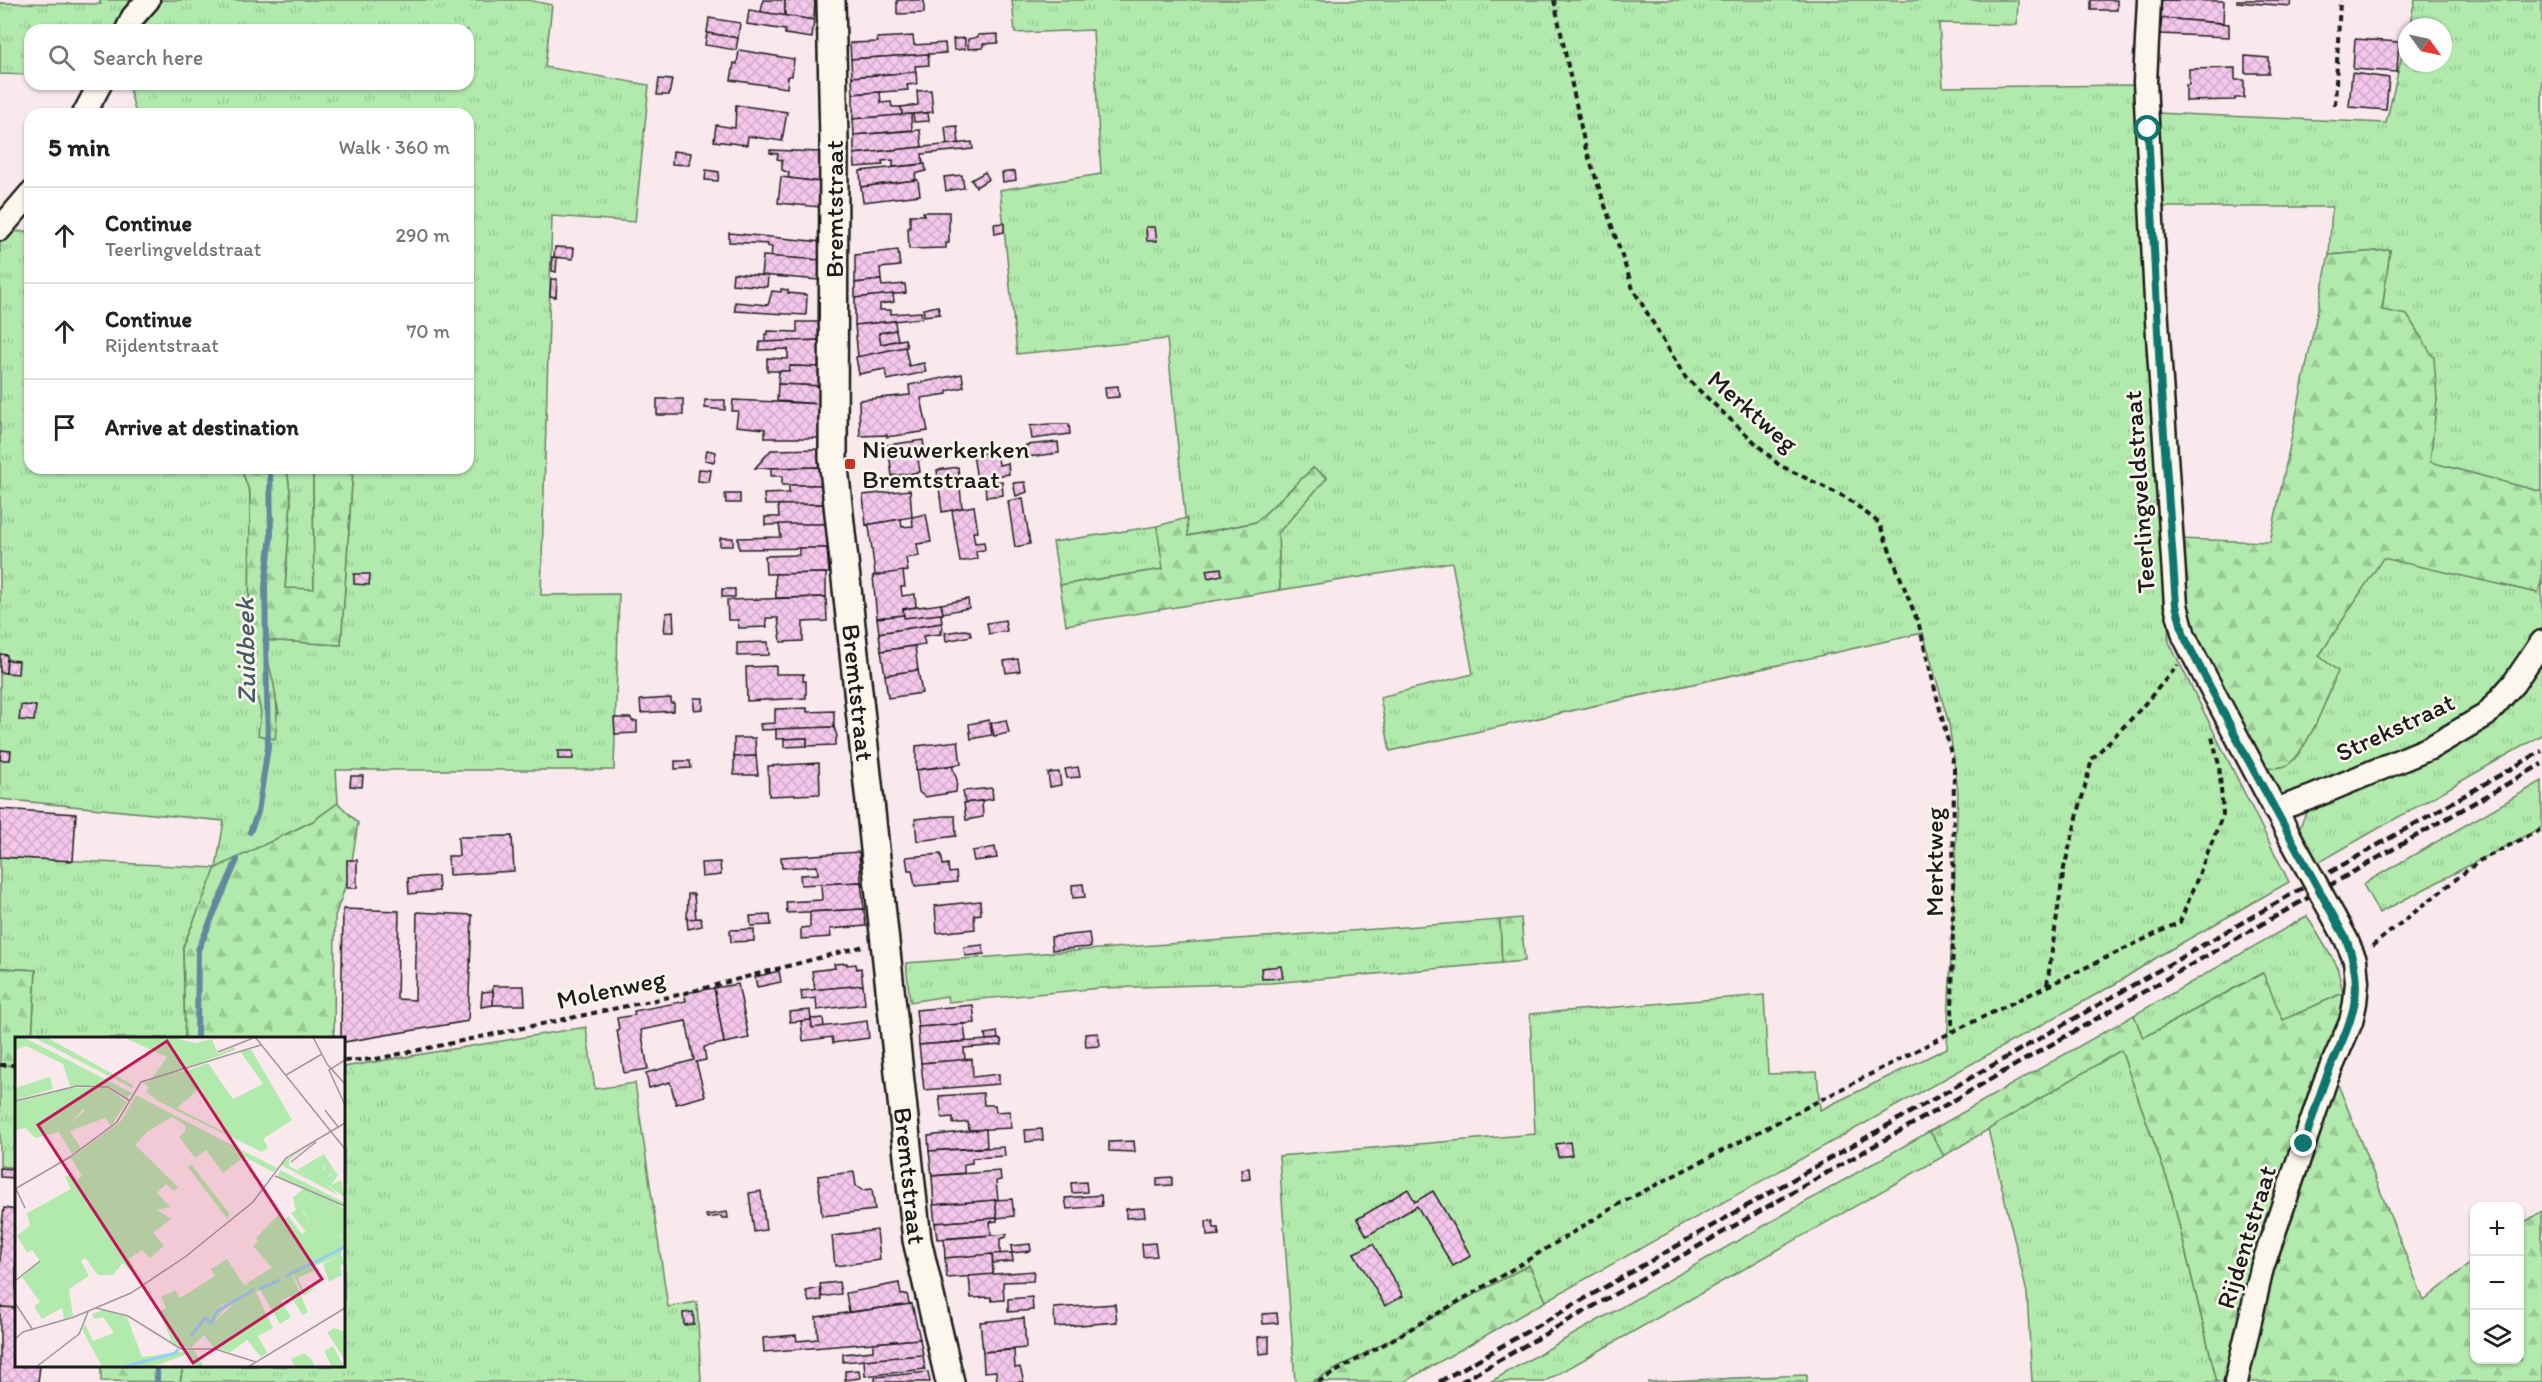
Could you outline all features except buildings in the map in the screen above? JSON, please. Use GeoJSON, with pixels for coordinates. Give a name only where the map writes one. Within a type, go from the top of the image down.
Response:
{"type":"FeatureCollection","features":[{"type":"Feature","properties":{"kind":"street"},"geometry":{"type":"LineString","coordinates":[[130,24],[148,0]]}},
{"type":"Feature","properties":{"kind":"street","name":"Bremtstraat"},"geometry":{"type":"LineString","coordinates":[[831,0],[834,153],[833,458],[916,1240],[951,1382]]}},
{"type":"Feature","properties":{"kind":"street","name":"Teerlingveldstraat"},"geometry":{"type":"LineString","coordinates":[[2149,0],[2146,93],[2171,556],[2176,605],[2184,636],[2191,650],[2289,837],[2346,939]]}},
{"type":"Feature","properties":{"kind":"street"},"geometry":{"type":"LineString","coordinates":[[87,108],[97,90]]}},
{"type":"Feature","properties":{"kind":"street"},"geometry":{"type":"LineString","coordinates":[[0,229],[24,201]]}},
{"type":"Feature","properties":{"kind":"street","name":"Strekstraat"},"geometry":{"type":"LineString","coordinates":[[2275,810],[2430,748],[2486,714],[2514,683],[2542,642]]}},
{"type":"Feature","properties":{"kind":"street","name":"Rijdentstraat"},"geometry":{"type":"LineString","coordinates":[[2236,1382],[2262,1268],[2325,1082],[2350,1022],[2357,982],[2355,960],[2346,939]]}},
{"type":"Feature","properties":{"kind":"path","name":"Merktweg"},"geometry":{"type":"LineString","coordinates":[[1554,0],[1585,146],[1633,289],[1685,377],[1779,465],[1847,498],[1879,523],[1919,625],[1954,766],[1952,1032]]}},
{"type":"Feature","properties":{"kind":"path"},"geometry":{"type":"LineString","coordinates":[[2335,105],[2340,0]]}},
{"type":"Feature","properties":{"kind":"path"},"geometry":{"type":"LineString","coordinates":[[2047,986],[2064,868],[2092,759],[2136,714],[2191,650]]}},
{"type":"Feature","properties":{"kind":"path"},"geometry":{"type":"LineString","coordinates":[[1318,1382],[1475,1292],[1621,1203],[1952,1032],[2180,922],[2223,814],[2218,765],[2211,732]]}},
{"type":"Feature","properties":{"kind":"path"},"geometry":{"type":"LineString","coordinates":[[2355,960],[2479,861],[2542,829]]}},
{"type":"Feature","properties":{"kind":"path","name":"Molenweg"},"geometry":{"type":"LineString","coordinates":[[345,1061],[376,1059],[674,996],[862,946],[885,946]]}},
{"type":"Feature","properties":{"kind":"green space"},"geometry":{"type":"Polygon","coordinates":[[[99,0],[136,0],[120,24],[24,24],[24,75],[0,74],[0,3],[101,4],[99,0]]]}},
{"type":"Feature","properties":{"kind":"green space"},"geometry":{"type":"Polygon","coordinates":[[[158,0],[528,0],[552,5],[545,67],[649,85],[635,222],[552,216],[541,595],[619,594],[614,770],[336,770],[338,803],[313,821],[216,868],[224,821],[0,799],[0,240],[9,232],[24,231],[24,474],[243,474],[250,493],[249,659],[261,712],[279,713],[263,640],[341,645],[353,474],[474,474],[474,108],[134,108],[130,90],[474,90],[474,24],[140,24],[158,0]]]}},
{"type":"Feature","properties":{"kind":"green space"},"geometry":{"type":"Polygon","coordinates":[[[1012,0],[2018,0],[2017,25],[1939,23],[1943,87],[2134,85],[2169,642],[2289,882],[2159,956],[2115,984],[1546,1301],[1529,1265],[1312,1382],[1295,1382],[1279,1156],[1535,1134],[1530,1014],[1764,995],[1768,1074],[1817,1072],[1820,1110],[1947,1048],[1958,792],[1949,724],[1923,633],[1390,751],[1380,697],[1473,674],[1452,562],[1280,590],[1278,533],[1327,477],[1313,468],[1256,522],[1187,536],[1167,339],[1017,354],[1000,190],[1101,174],[1093,30],[1015,33],[1012,0]]]}},
{"type":"Feature","properties":{"kind":"green space"},"geometry":{"type":"Polygon","coordinates":[[[2415,0],[2542,0],[2542,492],[2429,462],[2437,399],[2382,310],[2390,250],[2329,255],[2332,207],[2160,207],[2156,113],[2386,123],[2398,72],[2452,72],[2452,18],[2411,18],[2415,0]]]}},
{"type":"Feature","properties":{"kind":"green space"},"geometry":{"type":"Polygon","coordinates":[[[2390,250],[2382,310],[2407,315],[2434,358],[2437,399],[2430,462],[2542,492],[2542,578],[2538,593],[2383,558],[2319,656],[2338,671],[2309,738],[2301,751],[2285,766],[2267,767],[2257,763],[2187,630],[2177,539],[2270,542],[2329,255],[2390,250]]]}},
{"type":"Feature","properties":{"kind":"green space"},"geometry":{"type":"Polygon","coordinates":[[[1313,468],[1327,478],[1278,533],[1280,590],[1066,625],[1060,585],[1163,569],[1157,526],[1187,518],[1188,536],[1256,522],[1313,468]]]}},
{"type":"Feature","properties":{"kind":"green space"},"geometry":{"type":"Polygon","coordinates":[[[243,474],[288,474],[291,501],[285,588],[314,589],[313,474],[353,474],[341,645],[263,640],[276,700],[275,739],[258,735],[261,712],[249,659],[250,493],[243,474]]]}},
{"type":"Feature","properties":{"kind":"green space"},"geometry":{"type":"Polygon","coordinates":[[[288,474],[313,474],[314,589],[285,589],[291,501],[288,474]]]}},
{"type":"Feature","properties":{"kind":"green space"},"geometry":{"type":"Polygon","coordinates":[[[1157,526],[1164,569],[1060,585],[1053,542],[1157,526]]]}},
{"type":"Feature","properties":{"kind":"green space"},"geometry":{"type":"Polygon","coordinates":[[[2383,557],[2538,593],[2542,578],[2542,631],[2495,696],[2460,723],[2287,799],[2275,797],[2257,763],[2319,656],[2383,557]]]}},
{"type":"Feature","properties":{"kind":"green space"},"geometry":{"type":"Polygon","coordinates":[[[2542,654],[2542,735],[2318,863],[2299,829],[2310,804],[2429,755],[2542,654]]]}},
{"type":"Feature","properties":{"kind":"green space"},"geometry":{"type":"Polygon","coordinates":[[[2542,781],[2542,827],[2379,913],[2363,884],[2542,781]]]}},
{"type":"Feature","properties":{"kind":"green space"},"geometry":{"type":"Polygon","coordinates":[[[338,803],[358,823],[350,873],[335,916],[334,1037],[185,1037],[183,947],[216,868],[313,821],[338,803]]]}},
{"type":"Feature","properties":{"kind":"green space"},"geometry":{"type":"Polygon","coordinates":[[[0,857],[216,868],[183,947],[185,1037],[32,1037],[36,970],[0,968],[0,857]]]}},
{"type":"Feature","properties":{"kind":"green space"},"geometry":{"type":"Polygon","coordinates":[[[2307,916],[2337,966],[2343,993],[2283,1021],[2262,973],[2143,1038],[2134,1015],[2307,916]]]}},
{"type":"Feature","properties":{"kind":"green space"},"geometry":{"type":"Polygon","coordinates":[[[1521,918],[1525,961],[1502,963],[1500,920],[1521,918]]]}},
{"type":"Feature","properties":{"kind":"green space"},"geometry":{"type":"Polygon","coordinates":[[[1500,920],[1502,963],[1271,983],[1101,988],[948,1002],[947,996],[910,1002],[906,963],[1500,920]]]}},
{"type":"Feature","properties":{"kind":"green space"},"geometry":{"type":"Polygon","coordinates":[[[0,968],[36,970],[32,1037],[15,1037],[15,1065],[0,1065],[0,968]]]}},
{"type":"Feature","properties":{"kind":"green space"},"geometry":{"type":"Polygon","coordinates":[[[2263,973],[2283,1020],[2343,993],[2343,1007],[2326,1054],[2424,1301],[2470,1263],[2470,1364],[2524,1364],[2524,1222],[2542,1211],[2542,1382],[2242,1382],[2252,1263],[2225,1382],[2217,1382],[2170,1187],[2121,1050],[1944,1156],[1930,1131],[2134,1015],[2143,1038],[2263,973]]]}},
{"type":"Feature","properties":{"kind":"green space"},"geometry":{"type":"Polygon","coordinates":[[[586,1027],[595,1089],[635,1083],[668,1307],[697,1302],[701,1382],[180,1382],[183,1367],[345,1367],[345,1067],[586,1027]]]}},
{"type":"Feature","properties":{"kind":"green space"},"geometry":{"type":"Polygon","coordinates":[[[2121,1050],[2170,1187],[2217,1382],[2032,1382],[2027,1293],[1988,1129],[2121,1050]]]}},
{"type":"Feature","properties":{"kind":"green space"},"geometry":{"type":"Polygon","coordinates":[[[0,1065],[15,1065],[15,1168],[0,1166],[0,1065]]]}},
{"type":"Feature","properties":{"kind":"green space"},"geometry":{"type":"Polygon","coordinates":[[[1930,1131],[1944,1156],[1544,1382],[1490,1382],[1930,1131]]]}},
{"type":"Feature","properties":{"kind":"green space"},"geometry":{"type":"Polygon","coordinates":[[[1529,1265],[1546,1301],[1404,1382],[1312,1382],[1529,1265]]]}},
{"type":"Feature","properties":{"kind":"green space"},"geometry":{"type":"Polygon","coordinates":[[[101,1367],[183,1367],[180,1382],[101,1381],[101,1367]]]}},
{"type":"Feature","properties":{"kind":"green space"},"geometry":{"type":"Polygon","coordinates":[[[1807,1375],[1807,1382],[1647,1382],[1807,1375]]]}},
{"type":"Feature","properties":{"kind":"waterway","name":"Zuidbeek"},"geometry":{"type":"LineString","coordinates":[[250,832],[258,812],[268,747],[265,587],[271,535],[270,474]]}},
{"type":"Feature","properties":{"kind":"waterway","name":"Zuidbeek"},"geometry":{"type":"LineString","coordinates":[[197,1037],[198,950],[237,860]]}},
{"type":"Feature","properties":{"kind":"waterway","name":"Zuidbeek"},"geometry":{"type":"LineString","coordinates":[[157,1367],[157,1382]]}},
{"type":"Feature","properties":{"kind":"railway"},"geometry":{"type":"LineString","coordinates":[[1439,1382],[2542,751]]}},
{"type":"Feature","properties":{"kind":"railway"},"geometry":{"type":"LineString","coordinates":[[1461,1382],[2542,764]]}},
{"type":"Feature","properties":{"kind":"place","name":"Nieuwerkerken Bremtstraat"},"geometry":{"type":"Point","coordinates":[850,464]}},
{"type":"Feature","properties":{"kind":"route"},"geometry":{"type":"LineString","coordinates":[[2148,129],[2161,392],[2176,605],[2184,636],[2191,650],[2346,939],[2355,960],[2357,982],[2350,1022],[2325,1082],[2304,1144]]}}]}
